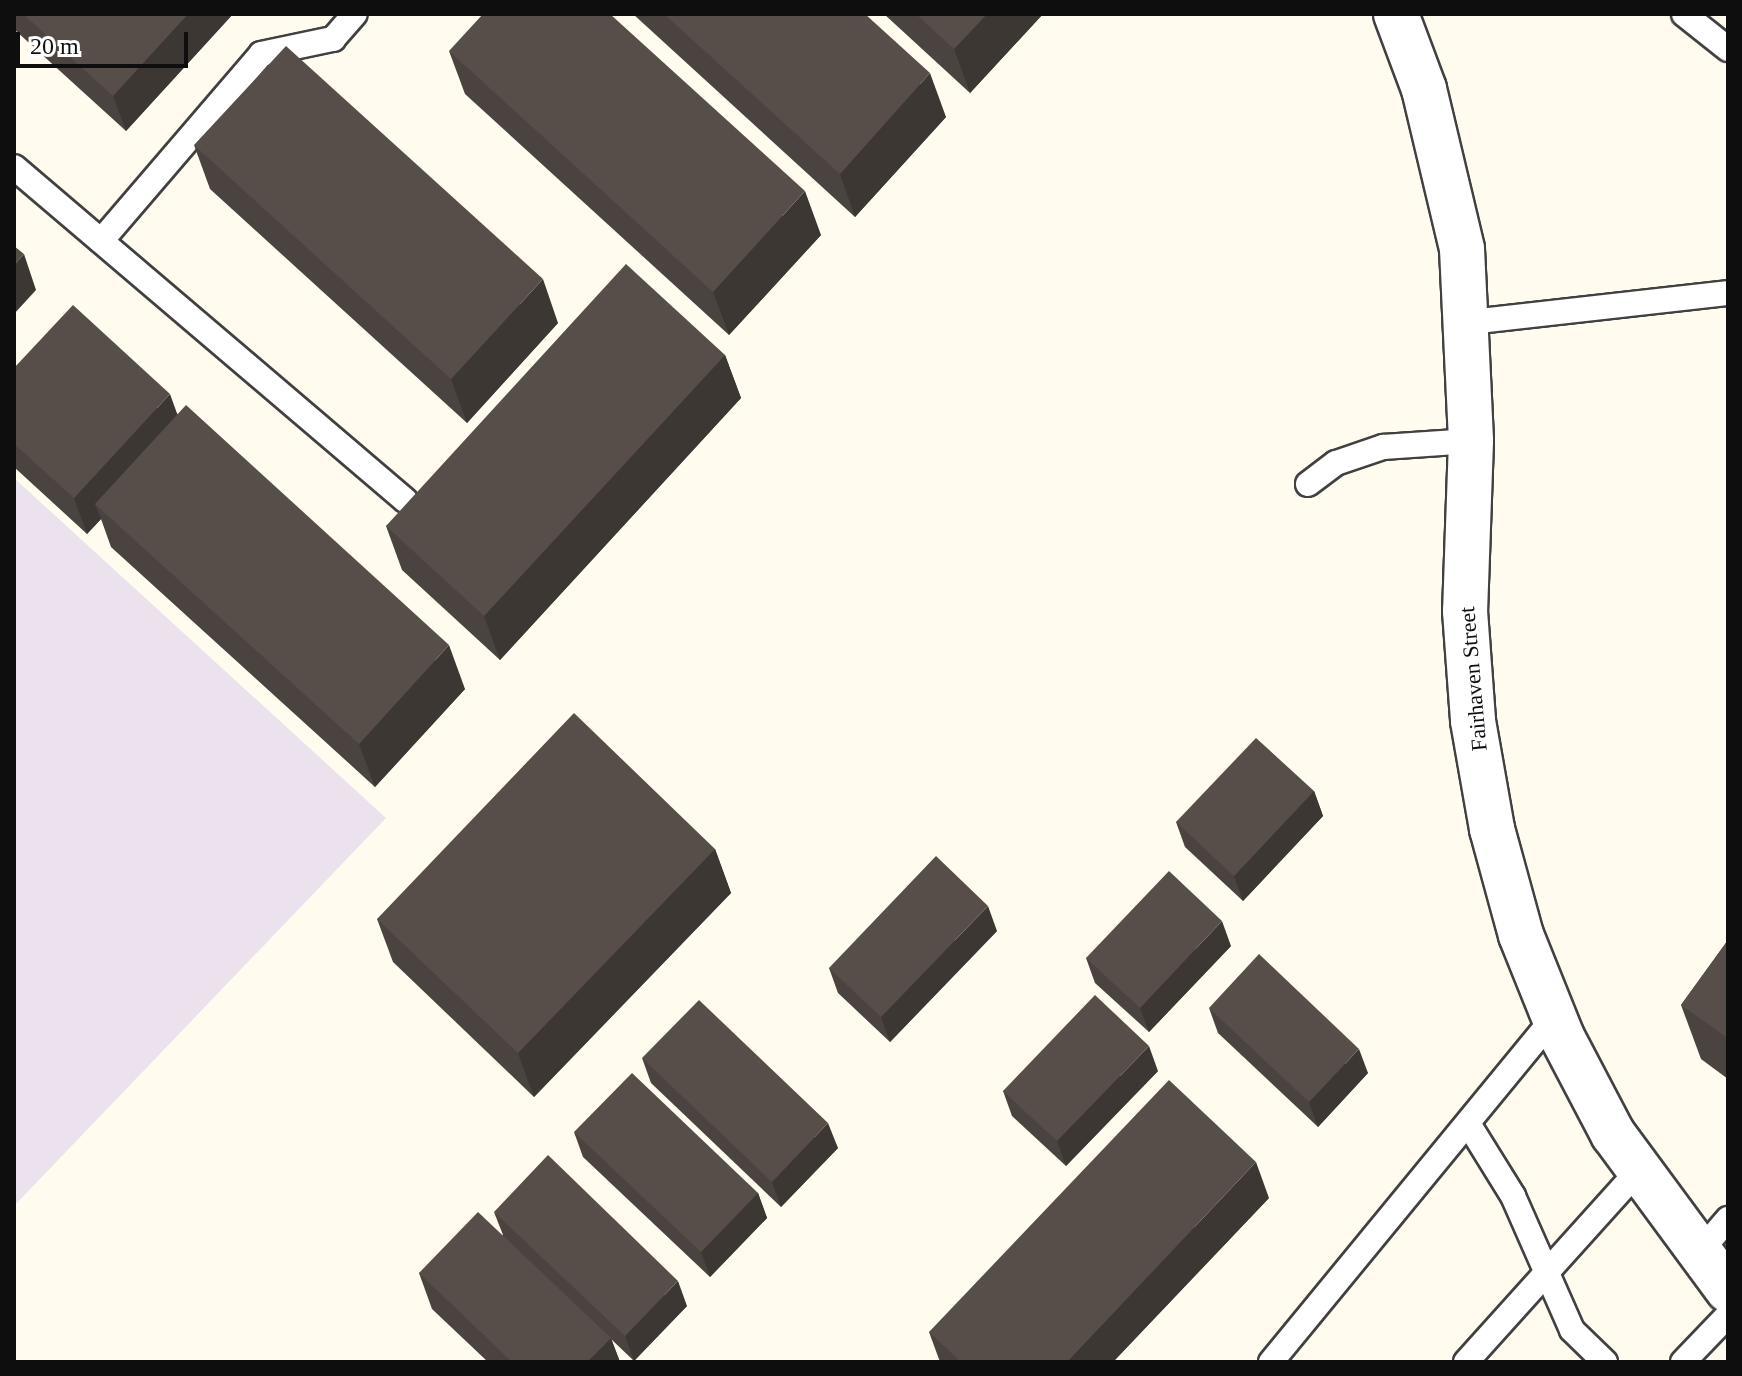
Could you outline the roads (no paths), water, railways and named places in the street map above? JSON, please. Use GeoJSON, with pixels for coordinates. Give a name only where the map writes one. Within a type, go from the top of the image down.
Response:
{"type":"FeatureCollection","features":[{"type":"Feature","properties":{"kind":"street","name":"Fairhaven Street"},"geometry":{"type":"LineString","coordinates":[[1396,14],[1453,195],[1470,322],[1471,441],[1465,611],[1473,721],[1492,829],[1554,1017],[1638,1171],[1697,1255],[1728,1290]]}},
{"type":"Feature","properties":{"kind":"lane"},"geometry":{"type":"LineString","coordinates":[[101,241],[261,54],[333,39],[355,14]]}},
{"type":"Feature","properties":{"kind":"lane"},"geometry":{"type":"LineString","coordinates":[[1684,14],[1728,49]]}},
{"type":"Feature","properties":{"kind":"lane"},"geometry":{"type":"LineString","coordinates":[[14,167],[405,500]]}},
{"type":"Feature","properties":{"kind":"lane"},"geometry":{"type":"LineString","coordinates":[[1470,322],[1728,293]]}},
{"type":"Feature","properties":{"kind":"lane"},"geometry":{"type":"LineString","coordinates":[[1308,484],[1336,463],[1383,447],[1471,441]]}},
{"type":"Feature","properties":{"kind":"lane"},"geometry":{"type":"LineString","coordinates":[[1271,1362],[1469,1125],[1554,1017]]}},
{"type":"Feature","properties":{"kind":"lane"},"geometry":{"type":"LineString","coordinates":[[1469,1125],[1513,1196],[1572,1330],[1605,1362]]}},
{"type":"Feature","properties":{"kind":"lane"},"geometry":{"type":"LineString","coordinates":[[1466,1362],[1638,1171]]}},
{"type":"Feature","properties":{"kind":"lane"},"geometry":{"type":"LineString","coordinates":[[1697,1255],[1728,1219]]}},
{"type":"Feature","properties":{"kind":"lane"},"geometry":{"type":"LineString","coordinates":[[1683,1362],[1728,1315]]}}]}
